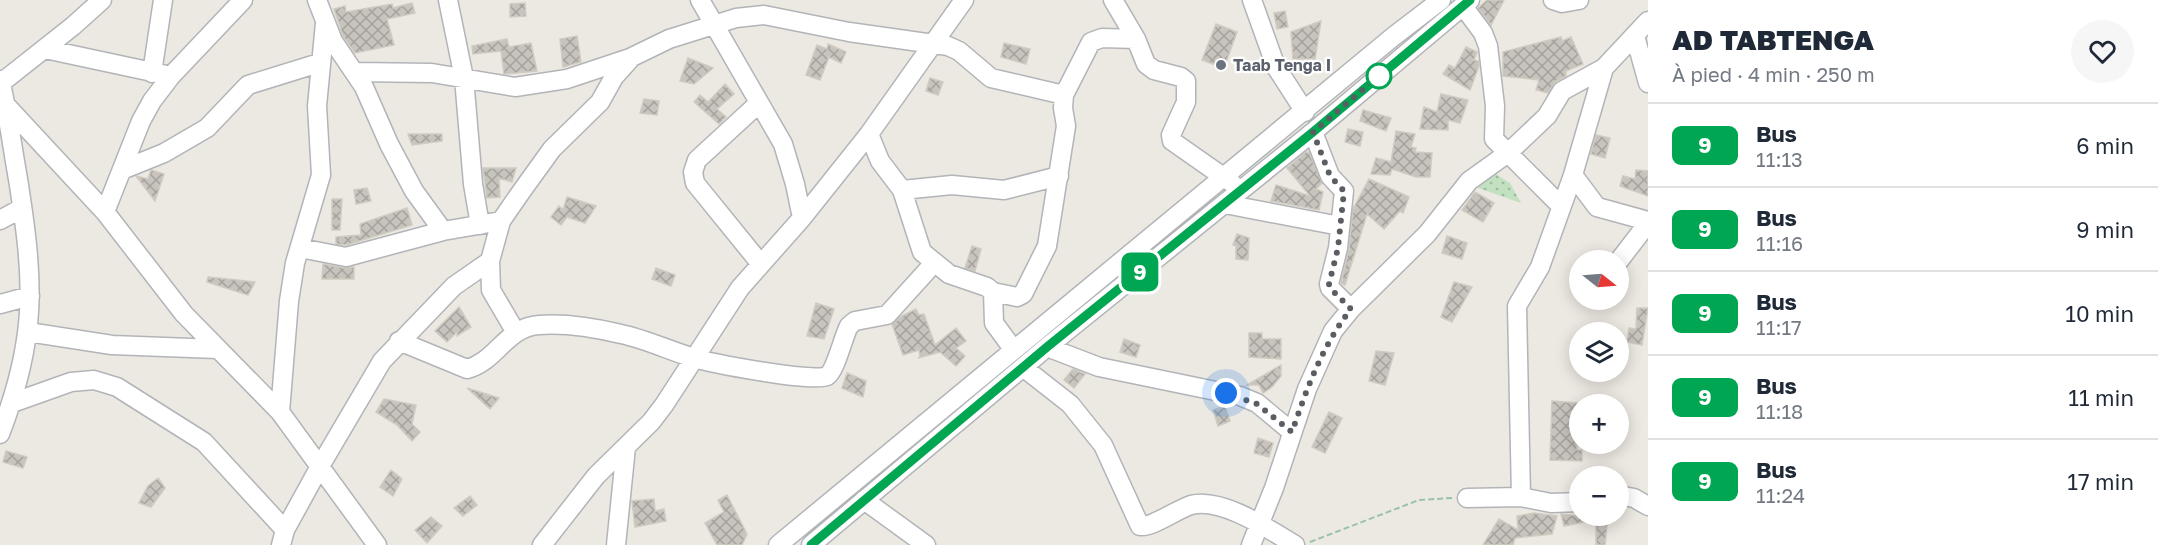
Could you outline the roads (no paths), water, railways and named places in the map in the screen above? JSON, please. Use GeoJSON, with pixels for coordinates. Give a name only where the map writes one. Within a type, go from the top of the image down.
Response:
{"type":"FeatureCollection","features":[{"type":"Feature","properties":{"kind":"street"},"geometry":{"type":"LineString","coordinates":[[0,434],[22,371],[28,332],[30,296],[30,256],[3,102],[45,49],[102,0]]}},
{"type":"Feature","properties":{"kind":"street"},"geometry":{"type":"LineString","coordinates":[[152,73],[163,0]]}},
{"type":"Feature","properties":{"kind":"street"},"geometry":{"type":"LineString","coordinates":[[105,212],[141,120],[171,76],[243,0]]}},
{"type":"Feature","properties":{"kind":"street"},"geometry":{"type":"LineString","coordinates":[[317,0],[333,41],[371,100],[389,144],[414,191],[443,231]]}},
{"type":"Feature","properties":{"kind":"street"},"geometry":{"type":"LineString","coordinates":[[448,0],[464,78],[472,184],[480,225]]}},
{"type":"Feature","properties":{"kind":"street"},"geometry":{"type":"LineString","coordinates":[[700,0],[787,154],[802,218]]}},
{"type":"Feature","properties":{"kind":"street"},"geometry":{"type":"LineString","coordinates":[[542,545],[596,476],[664,405],[693,358],[760,263],[802,218],[868,134],[964,0]]}},
{"type":"Feature","properties":{"kind":"street"},"geometry":{"type":"LineString","coordinates":[[1113,0],[1136,39],[1149,68],[1181,77],[1186,81],[1185,102],[1171,135],[1172,141],[1242,190]]}},
{"type":"Feature","properties":{"kind":"street"},"geometry":{"type":"LineString","coordinates":[[1252,0],[1276,67],[1305,112]]}},
{"type":"Feature","properties":{"kind":"street"},"geometry":{"type":"LineString","coordinates":[[778,545],[1013,349],[1305,112],[1394,36],[1442,0]]}},
{"type":"Feature","properties":{"kind":"street"},"geometry":{"type":"LineString","coordinates":[[1553,0],[1562,3],[1579,0]]}},
{"type":"Feature","properties":{"kind":"street"},"geometry":{"type":"LineString","coordinates":[[811,545],[1047,347],[1313,132],[1466,3],[1486,40],[1495,106],[1493,136],[1562,206]]}},
{"type":"Feature","properties":{"kind":"street"},"geometry":{"type":"LineString","coordinates":[[355,72],[432,73],[515,87],[567,79],[632,57],[657,44],[736,18],[769,15],[849,32],[932,42],[959,51],[991,78],[1064,95]]}},
{"type":"Feature","properties":{"kind":"street"},"geometry":{"type":"LineString","coordinates":[[1251,545],[1322,353],[1333,332],[1351,309],[1427,234],[1471,179],[1508,153],[1550,113],[1562,91],[1604,68],[1648,21]]}},
{"type":"Feature","properties":{"kind":"street"},"geometry":{"type":"LineString","coordinates":[[280,412],[289,301],[300,248],[321,175],[317,106],[325,23]]}},
{"type":"Feature","properties":{"kind":"street"},"geometry":{"type":"LineString","coordinates":[[1635,36],[1648,83]]}},
{"type":"Feature","properties":{"kind":"street"},"geometry":{"type":"LineString","coordinates":[[868,134],[880,161],[902,190],[922,252],[949,274],[987,287],[993,292],[1017,297],[1023,294],[1044,255],[1066,126],[1063,108],[1064,95],[1091,42],[1102,38],[1136,39]]}},
{"type":"Feature","properties":{"kind":"street"},"geometry":{"type":"LineString","coordinates":[[45,49],[171,76]]}},
{"type":"Feature","properties":{"kind":"street"},"geometry":{"type":"LineString","coordinates":[[515,331],[491,290],[490,261],[501,221],[552,149],[600,102],[620,69],[632,57]]}},
{"type":"Feature","properties":{"kind":"street"},"geometry":{"type":"LineString","coordinates":[[122,170],[164,153],[207,128],[248,85],[320,63]]}},
{"type":"Feature","properties":{"kind":"street"},"geometry":{"type":"LineString","coordinates":[[1521,497],[1517,306],[1538,274],[1573,175],[1604,68]]}},
{"type":"Feature","properties":{"kind":"street"},"geometry":{"type":"LineString","coordinates":[[3,102],[105,212],[162,286],[217,349],[280,412],[377,545]]}},
{"type":"Feature","properties":{"kind":"street"},"geometry":{"type":"LineString","coordinates":[[759,103],[698,160],[693,172],[695,183],[760,263]]}},
{"type":"Feature","properties":{"kind":"street"},"geometry":{"type":"LineString","coordinates":[[1313,132],[1330,176],[1344,189],[1338,248],[1329,284],[1330,288],[1351,309]]}},
{"type":"Feature","properties":{"kind":"street"},"geometry":{"type":"LineString","coordinates":[[1573,175],[1597,207],[1648,222],[1627,250]]}},
{"type":"Feature","properties":{"kind":"street"},"geometry":{"type":"LineString","coordinates":[[902,190],[952,185],[1004,190],[1059,176]]}},
{"type":"Feature","properties":{"kind":"street"},"geometry":{"type":"LineString","coordinates":[[1225,204],[1340,226]]}},
{"type":"Feature","properties":{"kind":"street"},"geometry":{"type":"LineString","coordinates":[[0,220],[22,208]]}},
{"type":"Feature","properties":{"kind":"street"},"geometry":{"type":"LineString","coordinates":[[300,248],[346,257],[443,231],[501,221]]}},
{"type":"Feature","properties":{"kind":"street"},"geometry":{"type":"LineString","coordinates":[[12,403],[72,382],[94,380],[117,387],[204,442],[283,537],[319,468],[382,361],[460,281],[490,261]]}},
{"type":"Feature","properties":{"kind":"street"},"geometry":{"type":"LineString","coordinates":[[399,341],[467,369],[477,367],[515,331],[540,325],[623,334],[693,358],[770,373],[826,376],[832,369],[849,326],[855,321],[887,315],[934,263]]}},
{"type":"Feature","properties":{"kind":"street"},"geometry":{"type":"LineString","coordinates":[[993,292],[994,323],[1013,349]]}},
{"type":"Feature","properties":{"kind":"street"},"geometry":{"type":"LineString","coordinates":[[0,304],[30,296]]}},
{"type":"Feature","properties":{"kind":"street"},"geometry":{"type":"LineString","coordinates":[[28,332],[121,346],[217,349]]}},
{"type":"Feature","properties":{"kind":"street"},"geometry":{"type":"LineString","coordinates":[[1047,347],[1099,368],[1240,396],[1263,408],[1292,432]]}},
{"type":"Feature","properties":{"kind":"street"},"geometry":{"type":"LineString","coordinates":[[1023,368],[1070,404],[1103,445],[1140,526],[1149,525],[1193,504],[1205,504],[1230,510],[1260,524],[1295,545]]}},
{"type":"Feature","properties":{"kind":"street"},"geometry":{"type":"LineString","coordinates":[[616,545],[626,447]]}},
{"type":"Feature","properties":{"kind":"street"},"geometry":{"type":"LineString","coordinates":[[1467,498],[1521,497],[1551,503],[1569,502]]}},
{"type":"Feature","properties":{"kind":"street"},"geometry":{"type":"LineString","coordinates":[[1629,497],[1648,506]]}},
{"type":"Feature","properties":{"kind":"street"},"geometry":{"type":"LineString","coordinates":[[864,500],[926,545]]}},
{"type":"Feature","properties":{"kind":"place","name":"Taab Tenga I"},"geometry":{"type":"Point","coordinates":[1221,65]}}]}
